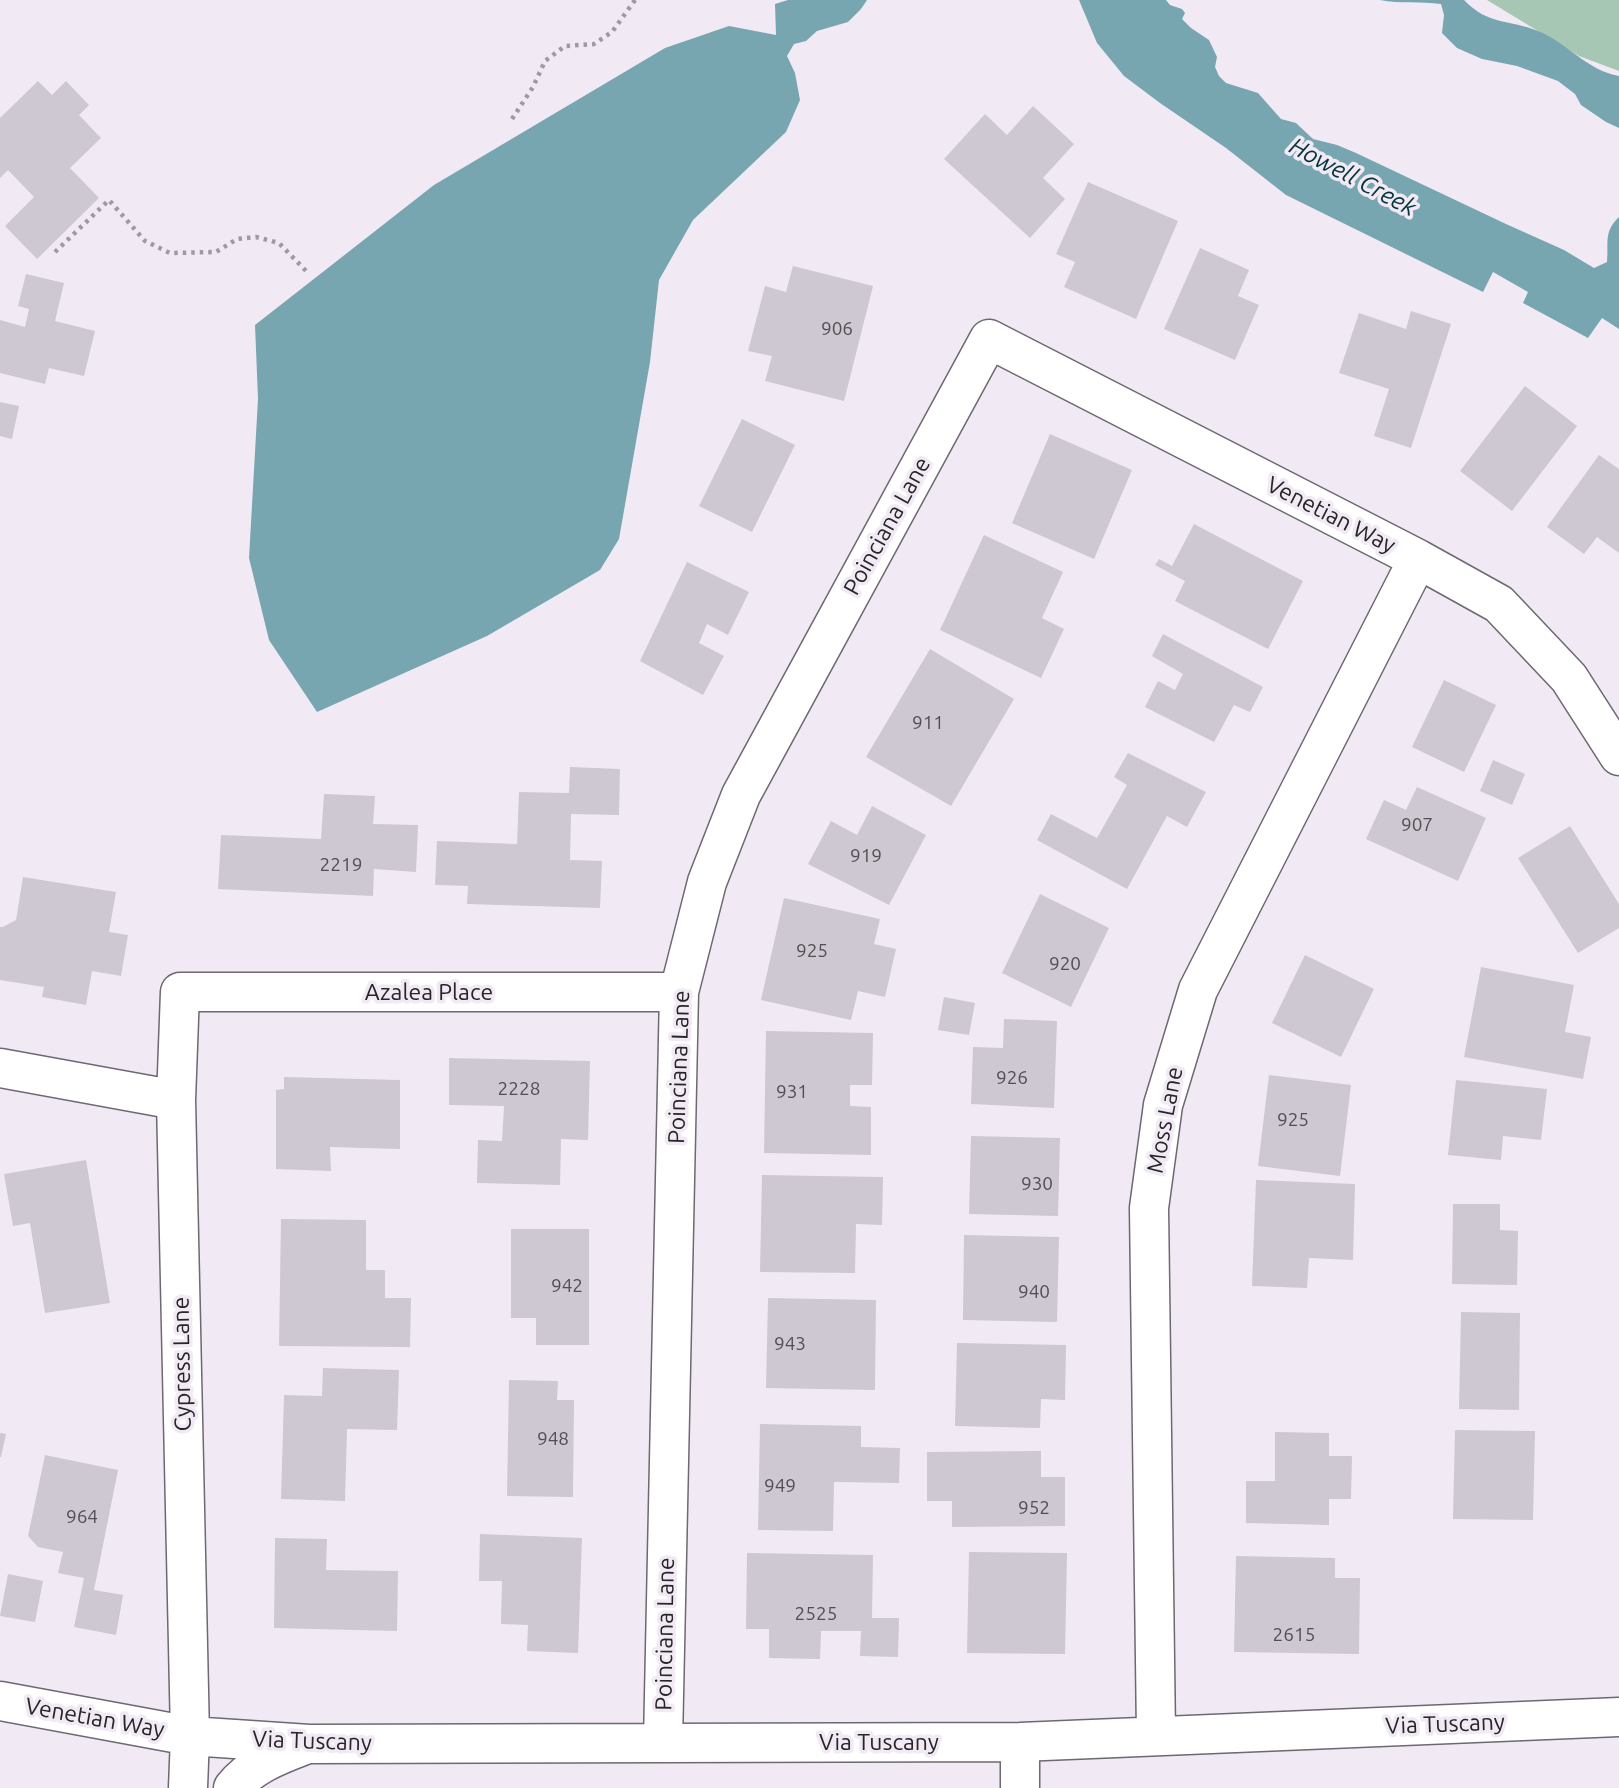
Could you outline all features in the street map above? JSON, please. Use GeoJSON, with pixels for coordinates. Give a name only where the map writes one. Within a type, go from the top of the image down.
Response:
{"type":"FeatureCollection","features":[{"type":"Feature","properties":{"kind":"street","name":"Venetian Way"},"geometry":{"type":"LineString","coordinates":[[989,339],[1418,559],[1499,604],[1569,678],[1619,756]]}},
{"type":"Feature","properties":{"kind":"street","name":"Poinciana Lane"},"geometry":{"type":"LineString","coordinates":[[663,1742],[679,992],[707,882],[741,796],[989,339]]}},
{"type":"Feature","properties":{"kind":"street","name":"Moss Lane"},"geometry":{"type":"LineString","coordinates":[[1156,1735],[1149,1208],[1163,1105],[1198,990],[1418,559]]}},
{"type":"Feature","properties":{"kind":"street","name":"Azalea Place"},"geometry":{"type":"LineString","coordinates":[[180,992],[679,992]]}},
{"type":"Feature","properties":{"kind":"street","name":"Cypress Lane"},"geometry":{"type":"LineString","coordinates":[[180,992],[176,1100],[190,1736]]}},
{"type":"Feature","properties":{"kind":"street"},"geometry":{"type":"LineString","coordinates":[[0,1068],[176,1100]]}},
{"type":"Feature","properties":{"kind":"street","name":"Venetian Way"},"geometry":{"type":"LineString","coordinates":[[0,1701],[190,1736]]}},
{"type":"Feature","properties":{"kind":"street","name":"Via Tuscany"},"geometry":{"type":"LineString","coordinates":[[190,1736],[309,1744],[1020,1742],[1619,1717]]}},
{"type":"Feature","properties":{"kind":"street"},"geometry":{"type":"LineString","coordinates":[[188,1788],[190,1736]]}},
{"type":"Feature","properties":{"kind":"street"},"geometry":{"type":"LineString","coordinates":[[1020,1742],[1020,1788]]}},
{"type":"Feature","properties":{"kind":"street"},"geometry":{"type":"LineString","coordinates":[[233,1788],[268,1759],[309,1744]]}},
{"type":"Feature","properties":{"kind":"path"},"geometry":{"type":"LineString","coordinates":[[512,119],[533,88],[545,61],[565,46],[594,44],[612,32],[635,0]]}},
{"type":"Feature","properties":{"kind":"path"},"geometry":{"type":"LineString","coordinates":[[55,253],[108,200],[145,241],[170,253],[216,252],[237,239],[256,237],[279,243],[309,274]]}},
{"type":"Feature","properties":{"kind":"green space"},"geometry":{"type":"Polygon","coordinates":[[[1487,0],[1619,0],[1619,71],[1579,56],[1487,0]]]}},
{"type":"Feature","properties":{"kind":"water"},"geometry":{"type":"Polygon","coordinates":[[[788,0],[867,0],[848,22],[817,31],[806,41],[794,44],[787,56],[795,73],[800,100],[786,132],[693,220],[659,280],[650,362],[619,539],[600,570],[487,636],[317,712],[269,640],[249,558],[258,399],[255,325],[434,185],[665,48],[729,26],[776,35],[775,4],[788,0]]]}},
{"type":"Feature","properties":{"kind":"water","name":"Howell Creek"},"geometry":{"type":"Polygon","coordinates":[[[1079,0],[1166,0],[1170,5],[1182,9],[1185,13],[1182,19],[1209,40],[1217,57],[1215,67],[1219,76],[1226,83],[1258,93],[1281,119],[1296,123],[1313,139],[1356,153],[1564,250],[1594,268],[1607,262],[1609,233],[1619,217],[1619,329],[1602,318],[1588,338],[1523,303],[1528,292],[1493,272],[1483,292],[1286,195],[1226,148],[1124,76],[1097,43],[1079,0]]]}},
{"type":"Feature","properties":{"kind":"water"},"geometry":{"type":"Polygon","coordinates":[[[1380,0],[1464,0],[1491,18],[1528,27],[1548,36],[1597,68],[1619,76],[1619,128],[1581,105],[1575,94],[1558,81],[1517,66],[1482,59],[1457,48],[1442,33],[1444,15],[1441,4],[1380,0]]]}},
{"type":"Feature","properties":{"kind":"building"},"geometry":{"type":"Polygon","coordinates":[[[38,81],[52,95],[66,81],[89,105],[79,115],[101,138],[70,168],[99,198],[37,259],[5,226],[34,197],[8,170],[0,178],[0,118],[38,81]]]}},
{"type":"Feature","properties":{"kind":"building"},"geometry":{"type":"Polygon","coordinates":[[[1033,106],[1074,144],[1043,178],[1065,199],[1030,238],[944,159],[985,114],[1007,135],[1033,106]]]}},
{"type":"Feature","properties":{"kind":"building"},"geometry":{"type":"Polygon","coordinates":[[[1088,182],[1178,221],[1136,319],[1064,287],[1075,262],[1056,254],[1088,182]]]}},
{"type":"Feature","properties":{"kind":"building"},"geometry":{"type":"Polygon","coordinates":[[[1200,248],[1249,270],[1238,296],[1259,305],[1235,360],[1164,329],[1200,248]]]}},
{"type":"Feature","properties":{"kind":"building"},"geometry":{"type":"Polygon","coordinates":[[[793,266],[873,286],[844,401],[765,381],[772,356],[748,351],[765,286],[786,292],[793,266]]]}},
{"type":"Feature","properties":{"kind":"building"},"geometry":{"type":"Polygon","coordinates":[[[26,274],[64,283],[55,321],[95,331],[84,376],[49,368],[45,384],[0,373],[0,320],[25,327],[29,309],[18,306],[26,274]]]}},
{"type":"Feature","properties":{"kind":"building"},"geometry":{"type":"Polygon","coordinates":[[[1411,311],[1451,324],[1411,448],[1374,436],[1389,389],[1339,373],[1359,313],[1406,329],[1411,311]]]}},
{"type":"Feature","properties":{"kind":"building"},"geometry":{"type":"Polygon","coordinates":[[[1525,386],[1577,426],[1512,511],[1460,471],[1525,386]]]}},
{"type":"Feature","properties":{"kind":"building"},"geometry":{"type":"Polygon","coordinates":[[[0,402],[19,406],[12,439],[0,436],[0,402]]]}},
{"type":"Feature","properties":{"kind":"building"},"geometry":{"type":"Polygon","coordinates":[[[742,419],[795,445],[752,532],[699,506],[742,419]]]}},
{"type":"Feature","properties":{"kind":"building"},"geometry":{"type":"Polygon","coordinates":[[[1050,434],[1132,470],[1094,559],[1012,523],[1050,434]]]}},
{"type":"Feature","properties":{"kind":"building"},"geometry":{"type":"Polygon","coordinates":[[[1599,455],[1619,469],[1619,553],[1597,537],[1584,554],[1547,527],[1599,455]]]}},
{"type":"Feature","properties":{"kind":"building"},"geometry":{"type":"Polygon","coordinates":[[[1194,524],[1303,581],[1268,649],[1175,601],[1185,581],[1155,565],[1159,559],[1172,566],[1194,524]]]}},
{"type":"Feature","properties":{"kind":"building"},"geometry":{"type":"Polygon","coordinates":[[[984,535],[1063,572],[1042,618],[1064,629],[1041,678],[940,630],[984,535]]]}},
{"type":"Feature","properties":{"kind":"building"},"geometry":{"type":"Polygon","coordinates":[[[687,562],[749,592],[728,635],[707,624],[699,643],[724,656],[703,695],[640,661],[687,562]]]}},
{"type":"Feature","properties":{"kind":"building"},"geometry":{"type":"Polygon","coordinates":[[[1163,634],[1263,687],[1250,712],[1234,705],[1214,742],[1145,707],[1158,681],[1175,690],[1183,674],[1152,656],[1163,634]]]}},
{"type":"Feature","properties":{"kind":"building"},"geometry":{"type":"Polygon","coordinates":[[[930,649],[1014,699],[951,806],[866,757],[930,649]]]}},
{"type":"Feature","properties":{"kind":"building"},"geometry":{"type":"Polygon","coordinates":[[[1444,680],[1496,705],[1464,772],[1412,747],[1444,680]]]}},
{"type":"Feature","properties":{"kind":"building"},"geometry":{"type":"Polygon","coordinates":[[[1128,753],[1206,792],[1187,827],[1167,816],[1127,889],[1037,840],[1051,814],[1097,838],[1127,785],[1114,777],[1128,753]]]}},
{"type":"Feature","properties":{"kind":"building"},"geometry":{"type":"Polygon","coordinates":[[[1493,760],[1525,774],[1512,805],[1480,791],[1493,760]]]}},
{"type":"Feature","properties":{"kind":"building"},"geometry":{"type":"Polygon","coordinates":[[[570,767],[620,769],[619,815],[571,814],[570,860],[602,861],[600,908],[467,904],[468,886],[435,885],[437,841],[517,844],[519,792],[569,793],[570,767]]]}},
{"type":"Feature","properties":{"kind":"building"},"geometry":{"type":"Polygon","coordinates":[[[1417,787],[1486,818],[1458,881],[1366,839],[1384,800],[1406,810],[1417,787]]]}},
{"type":"Feature","properties":{"kind":"building"},"geometry":{"type":"Polygon","coordinates":[[[324,794],[375,796],[373,824],[418,825],[416,872],[374,869],[373,896],[218,889],[221,835],[321,839],[324,794]]]}},
{"type":"Feature","properties":{"kind":"building"},"geometry":{"type":"Polygon","coordinates":[[[872,806],[926,835],[889,905],[808,864],[831,821],[857,835],[872,806]]]}},
{"type":"Feature","properties":{"kind":"building"},"geometry":{"type":"Polygon","coordinates":[[[1570,826],[1619,904],[1619,928],[1578,953],[1518,858],[1570,826]]]}},
{"type":"Feature","properties":{"kind":"building"},"geometry":{"type":"Polygon","coordinates":[[[23,877],[116,892],[109,932],[128,935],[121,976],[92,971],[86,1005],[42,997],[44,987],[0,980],[0,927],[16,920],[23,877]]]}},
{"type":"Feature","properties":{"kind":"building"},"geometry":{"type":"Polygon","coordinates":[[[1040,894],[1109,928],[1071,1007],[1002,973],[1040,894]]]}},
{"type":"Feature","properties":{"kind":"building"},"geometry":{"type":"Polygon","coordinates":[[[784,898],[880,919],[874,944],[896,949],[885,997],[858,991],[851,1020],[761,1000],[784,898]]]}},
{"type":"Feature","properties":{"kind":"building"},"geometry":{"type":"Polygon","coordinates":[[[1305,955],[1374,989],[1341,1057],[1272,1023],[1305,955]]]}},
{"type":"Feature","properties":{"kind":"building"},"geometry":{"type":"Polygon","coordinates":[[[1481,967],[1574,985],[1565,1032],[1591,1037],[1583,1079],[1464,1057],[1481,967]]]}},
{"type":"Feature","properties":{"kind":"building"},"geometry":{"type":"Polygon","coordinates":[[[944,997],[975,1003],[969,1035],[938,1030],[944,997]]]}},
{"type":"Feature","properties":{"kind":"building"},"geometry":{"type":"Polygon","coordinates":[[[1004,1019],[1057,1021],[1054,1108],[971,1104],[973,1047],[1003,1048],[1004,1019]]]}},
{"type":"Feature","properties":{"kind":"building"},"geometry":{"type":"Polygon","coordinates":[[[766,1031],[873,1033],[872,1085],[850,1085],[850,1106],[871,1107],[871,1155],[764,1153],[766,1031]]]}},
{"type":"Feature","properties":{"kind":"building"},"geometry":{"type":"Polygon","coordinates":[[[449,1058],[590,1061],[588,1140],[561,1139],[560,1185],[477,1183],[478,1140],[502,1141],[504,1106],[449,1105],[449,1058]]]}},
{"type":"Feature","properties":{"kind":"building"},"geometry":{"type":"Polygon","coordinates":[[[1269,1075],[1351,1085],[1340,1176],[1258,1166],[1269,1075]]]}},
{"type":"Feature","properties":{"kind":"building"},"geometry":{"type":"Polygon","coordinates":[[[284,1077],[400,1080],[400,1149],[330,1147],[331,1171],[276,1169],[276,1090],[284,1089],[284,1077]]]}},
{"type":"Feature","properties":{"kind":"building"},"geometry":{"type":"Polygon","coordinates":[[[1456,1080],[1547,1089],[1541,1140],[1503,1136],[1501,1160],[1448,1155],[1456,1080]]]}},
{"type":"Feature","properties":{"kind":"building"},"geometry":{"type":"Polygon","coordinates":[[[971,1136],[1060,1138],[1058,1216],[969,1214],[971,1136]]]}},
{"type":"Feature","properties":{"kind":"building"},"geometry":{"type":"Polygon","coordinates":[[[86,1160],[110,1303],[45,1313],[30,1223],[13,1226],[4,1174],[86,1160]]]}},
{"type":"Feature","properties":{"kind":"building"},"geometry":{"type":"Polygon","coordinates":[[[762,1175],[883,1177],[882,1225],[856,1224],[855,1273],[760,1272],[762,1175]]]}},
{"type":"Feature","properties":{"kind":"building"},"geometry":{"type":"Polygon","coordinates":[[[1256,1180],[1355,1184],[1353,1260],[1309,1258],[1307,1288],[1252,1286],[1256,1180]]]}},
{"type":"Feature","properties":{"kind":"building"},"geometry":{"type":"Polygon","coordinates":[[[1453,1204],[1500,1204],[1500,1230],[1518,1231],[1517,1285],[1452,1284],[1453,1204]]]}},
{"type":"Feature","properties":{"kind":"building"},"geometry":{"type":"Polygon","coordinates":[[[281,1219],[366,1220],[366,1270],[385,1270],[385,1298],[411,1298],[410,1347],[279,1346],[281,1219]]]}},
{"type":"Feature","properties":{"kind":"building"},"geometry":{"type":"Polygon","coordinates":[[[511,1229],[589,1229],[589,1345],[536,1345],[536,1318],[511,1318],[511,1229]]]}},
{"type":"Feature","properties":{"kind":"building"},"geometry":{"type":"Polygon","coordinates":[[[964,1235],[1059,1237],[1057,1322],[963,1320],[964,1235]]]}},
{"type":"Feature","properties":{"kind":"building"},"geometry":{"type":"Polygon","coordinates":[[[768,1298],[876,1300],[875,1390],[766,1388],[768,1298]]]}},
{"type":"Feature","properties":{"kind":"building"},"geometry":{"type":"Polygon","coordinates":[[[1461,1312],[1520,1313],[1519,1410],[1459,1409],[1461,1312]]]}},
{"type":"Feature","properties":{"kind":"building"},"geometry":{"type":"Polygon","coordinates":[[[957,1343],[1066,1345],[1065,1400],[1041,1399],[1040,1428],[955,1426],[957,1343]]]}},
{"type":"Feature","properties":{"kind":"building"},"geometry":{"type":"Polygon","coordinates":[[[323,1368],[399,1370],[397,1430],[347,1429],[345,1501],[281,1499],[284,1395],[322,1396],[323,1368]]]}},
{"type":"Feature","properties":{"kind":"building"},"geometry":{"type":"Polygon","coordinates":[[[509,1380],[558,1381],[557,1400],[574,1400],[573,1497],[507,1496],[509,1380]]]}},
{"type":"Feature","properties":{"kind":"building"},"geometry":{"type":"Polygon","coordinates":[[[760,1424],[861,1426],[861,1447],[900,1448],[899,1483],[834,1482],[833,1531],[758,1530],[760,1424]]]}},
{"type":"Feature","properties":{"kind":"building"},"geometry":{"type":"Polygon","coordinates":[[[1455,1430],[1535,1431],[1533,1520],[1453,1519],[1455,1430]]]}},
{"type":"Feature","properties":{"kind":"building"},"geometry":{"type":"Polygon","coordinates":[[[1275,1432],[1329,1433],[1329,1456],[1352,1456],[1351,1499],[1329,1499],[1329,1525],[1246,1523],[1246,1481],[1275,1481],[1275,1432]]]}},
{"type":"Feature","properties":{"kind":"building"},"geometry":{"type":"Polygon","coordinates":[[[0,1433],[6,1434],[1,1457],[0,1457],[0,1433]]]}},
{"type":"Feature","properties":{"kind":"building"},"geometry":{"type":"Polygon","coordinates":[[[1041,1451],[1041,1477],[1065,1477],[1065,1526],[952,1527],[952,1501],[927,1501],[927,1452],[1041,1451]]]}},
{"type":"Feature","properties":{"kind":"building"},"geometry":{"type":"Polygon","coordinates":[[[45,1455],[118,1470],[94,1590],[123,1595],[116,1635],[74,1627],[84,1578],[58,1573],[63,1552],[38,1547],[28,1536],[45,1455]]]}},
{"type":"Feature","properties":{"kind":"building"},"geometry":{"type":"Polygon","coordinates":[[[480,1534],[582,1538],[578,1653],[527,1651],[528,1625],[501,1624],[502,1581],[479,1581],[480,1534]]]}},
{"type":"Feature","properties":{"kind":"building"},"geometry":{"type":"Polygon","coordinates":[[[275,1538],[327,1539],[326,1570],[398,1571],[397,1631],[274,1628],[275,1538]]]}},
{"type":"Feature","properties":{"kind":"building"},"geometry":{"type":"Polygon","coordinates":[[[969,1552],[1067,1553],[1065,1654],[967,1653],[969,1552]]]}},
{"type":"Feature","properties":{"kind":"building"},"geometry":{"type":"Polygon","coordinates":[[[747,1553],[873,1555],[872,1618],[899,1618],[898,1657],[860,1656],[861,1631],[821,1631],[820,1659],[769,1658],[769,1629],[746,1629],[747,1553]]]}},
{"type":"Feature","properties":{"kind":"building"},"geometry":{"type":"Polygon","coordinates":[[[1236,1556],[1335,1558],[1335,1578],[1360,1578],[1359,1654],[1234,1652],[1236,1556]]]}},
{"type":"Feature","properties":{"kind":"building"},"geometry":{"type":"Polygon","coordinates":[[[8,1574],[43,1581],[35,1622],[0,1616],[8,1574]]]}}]}
